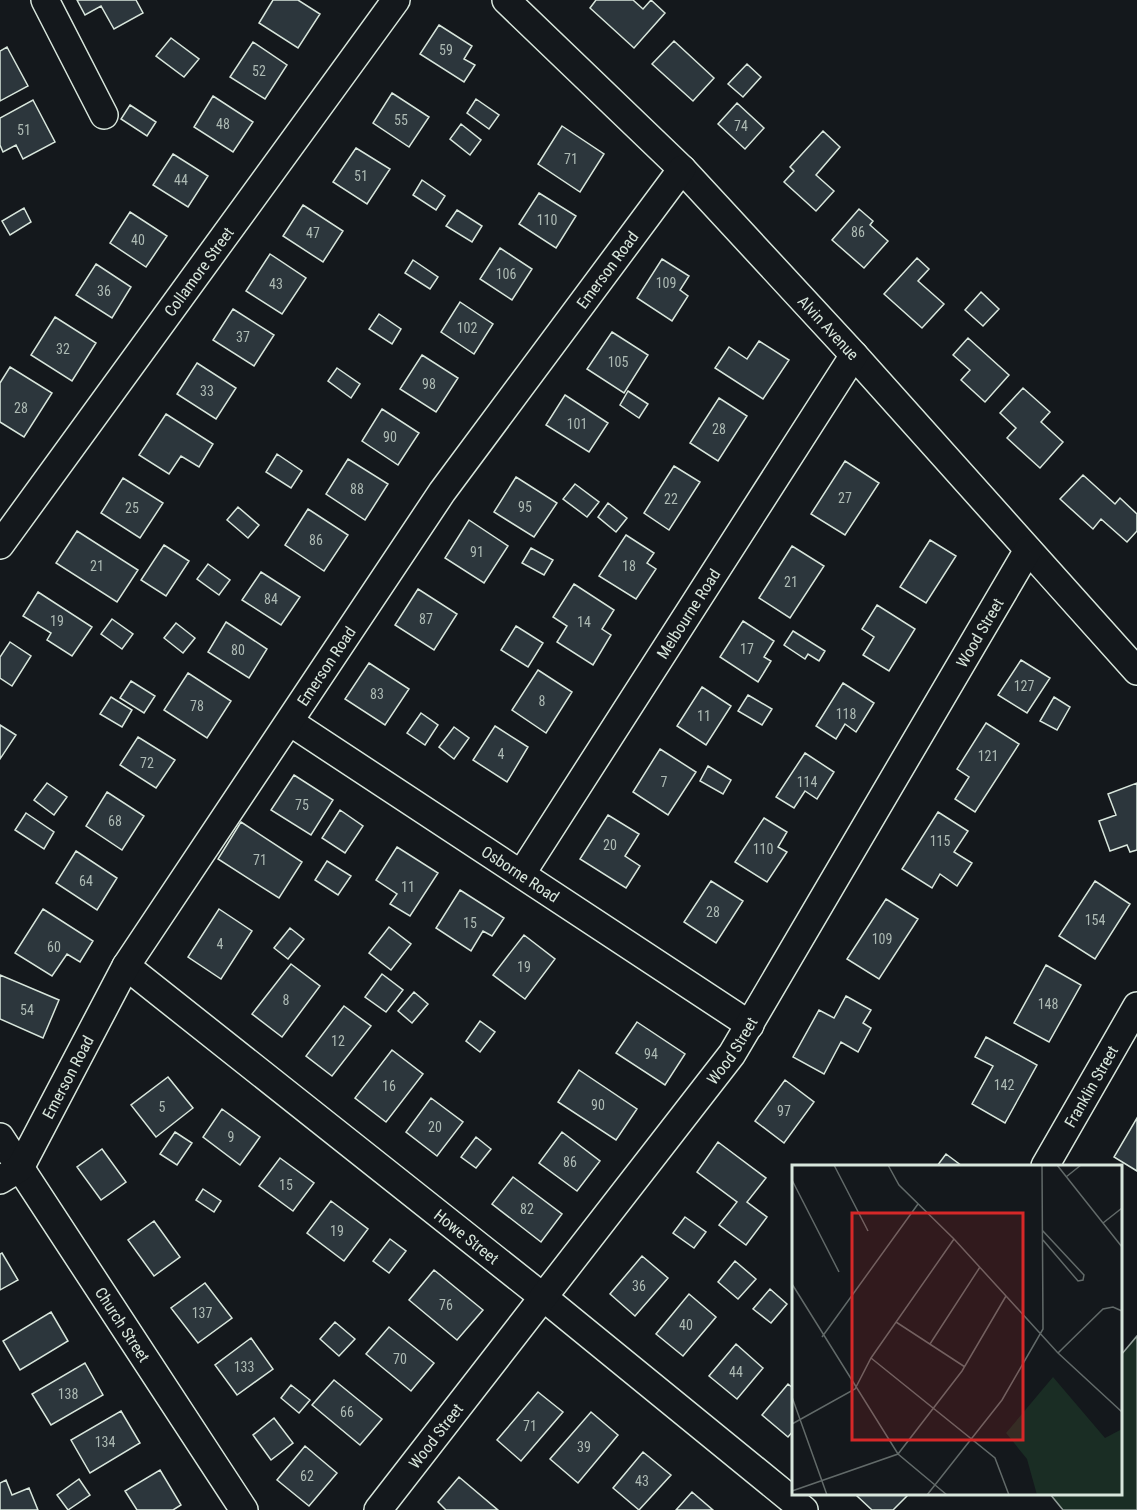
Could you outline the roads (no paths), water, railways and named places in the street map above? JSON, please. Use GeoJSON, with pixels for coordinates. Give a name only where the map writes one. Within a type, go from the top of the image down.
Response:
{"type":"FeatureCollection","features":[{"type":"Feature","properties":{"kind":"street"},"geometry":{"type":"LineString","coordinates":[[45,0],[104,116]]}},
{"type":"Feature","properties":{"kind":"street","name":"Collamore Street"},"geometry":{"type":"LineString","coordinates":[[0,545],[396,0]]}},
{"type":"Feature","properties":{"kind":"street","name":"Alvin Avenue"},"geometry":{"type":"LineString","coordinates":[[506,0],[682,169],[854,355],[1137,671]]}},
{"type":"Feature","properties":{"kind":"street","name":"Emerson Road"},"geometry":{"type":"LineString","coordinates":[[10,1174],[126,966],[442,492],[682,169]]}},
{"type":"Feature","properties":{"kind":"street","name":"Melbourne Road"},"geometry":{"type":"LineString","coordinates":[[522,873],[854,355]]}},
{"type":"Feature","properties":{"kind":"street","name":"Wood Street"},"geometry":{"type":"LineString","coordinates":[[378,1510],[732,1054],[1028,550]]}},
{"type":"Feature","properties":{"kind":"street","name":"Osborne Road"},"geometry":{"type":"LineString","coordinates":[[290,722],[750,1025]]}},
{"type":"Feature","properties":{"kind":"street","name":"Howe Street"},"geometry":{"type":"LineString","coordinates":[[126,966],[543,1297],[795,1504]]}},
{"type":"Feature","properties":{"kind":"street","name":"Franklin Street"},"geometry":{"type":"LineString","coordinates":[[1046,1165],[1137,1006]]}},
{"type":"Feature","properties":{"kind":"street","name":"Church Street"},"geometry":{"type":"LineString","coordinates":[[0,1137],[10,1174],[244,1510]]}}]}
